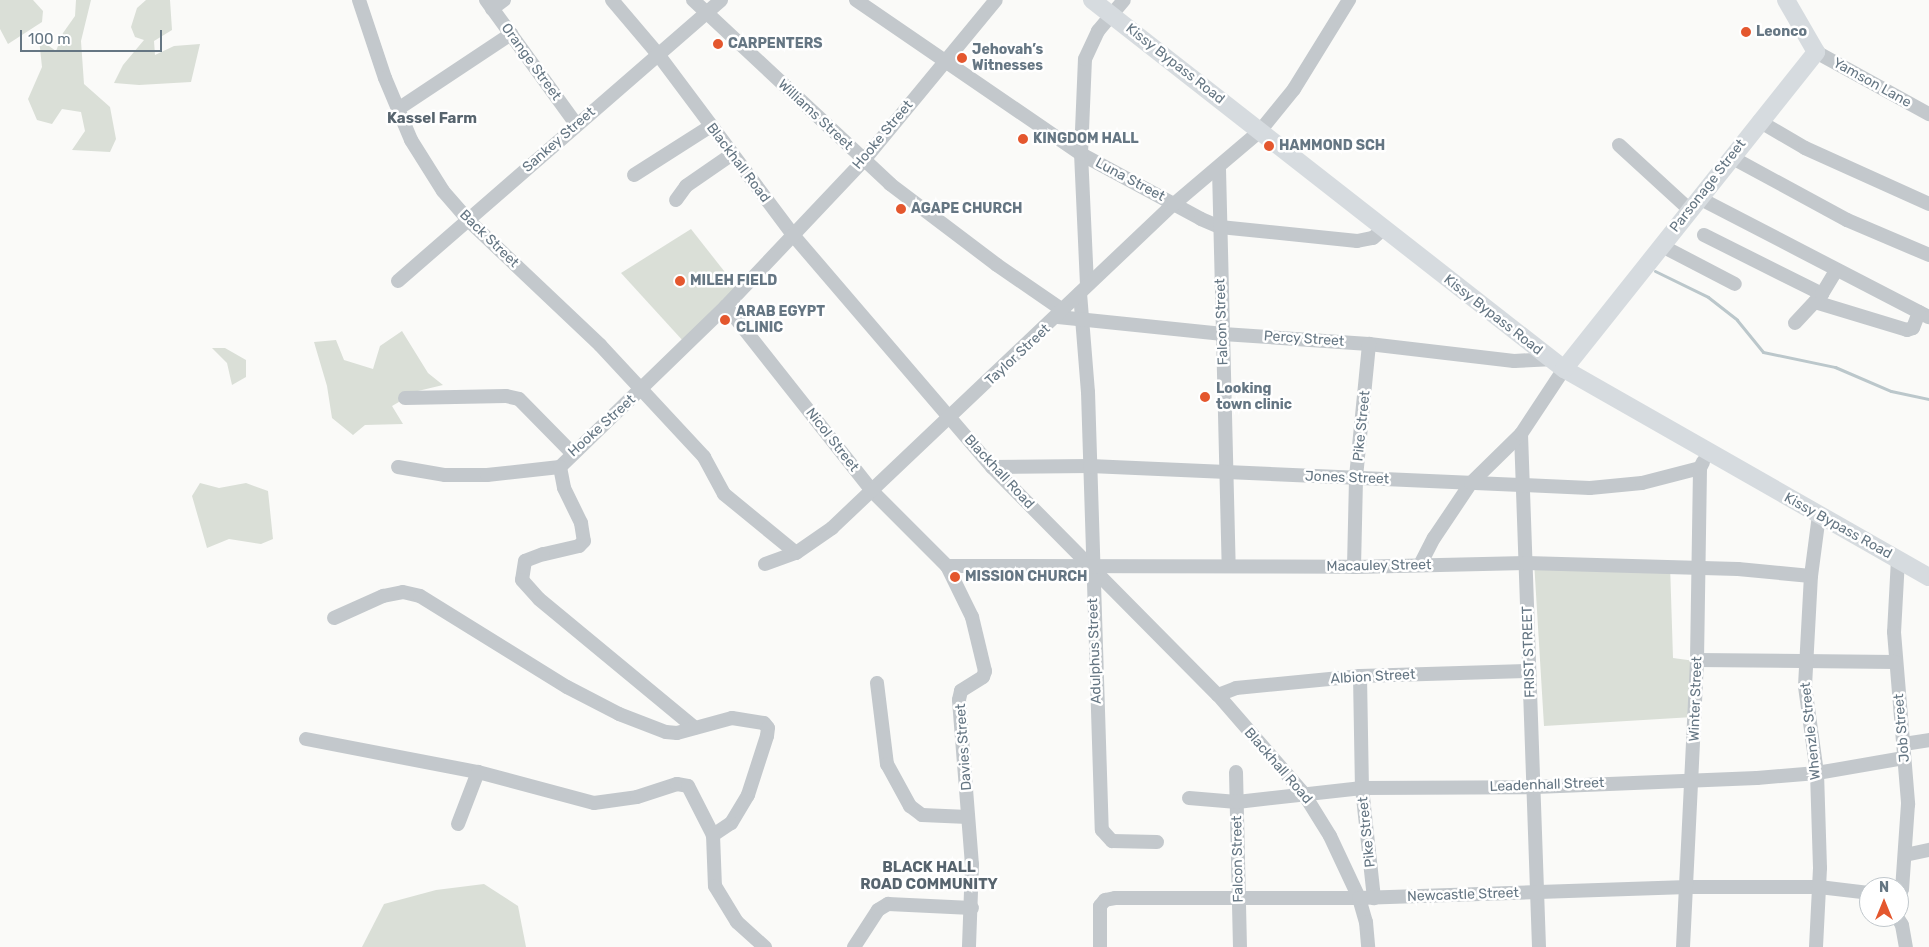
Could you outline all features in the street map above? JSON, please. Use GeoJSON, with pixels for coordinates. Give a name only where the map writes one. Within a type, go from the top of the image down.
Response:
{"type":"FeatureCollection","features":[{"type":"Feature","properties":{"kind":"main road","name":"Kissy Bypass Road"},"geometry":{"type":"LineString","coordinates":[[1092,0],[1564,369],[1704,460],[1818,515],[1929,578]]}},
{"type":"Feature","properties":{"kind":"main road"},"geometry":{"type":"LineString","coordinates":[[1786,0],[1816,52]]}},
{"type":"Feature","properties":{"kind":"main road","name":"Parsonage Street"},"geometry":{"type":"LineString","coordinates":[[1564,369],[1759,121],[1816,52]]}},
{"type":"Feature","properties":{"kind":"street","name":"Back Street"},"geometry":{"type":"LineString","coordinates":[[358,0],[398,109],[424,163],[468,220],[560,305],[704,457],[724,494],[796,553]]}},
{"type":"Feature","properties":{"kind":"street"},"geometry":{"type":"LineString","coordinates":[[489,5],[504,0]]}},
{"type":"Feature","properties":{"kind":"street","name":"Blackhall Road"},"geometry":{"type":"LineString","coordinates":[[612,0],[657,53],[731,155],[793,235],[992,467],[1093,566],[1218,695],[1304,794],[1330,836],[1358,898],[1366,922],[1368,947]]}},
{"type":"Feature","properties":{"kind":"street","name":"Williams Street"},"geometry":{"type":"LineString","coordinates":[[693,0],[864,160],[935,219],[1061,314]]}},
{"type":"Feature","properties":{"kind":"street","name":"Sankey Street"},"geometry":{"type":"LineString","coordinates":[[398,281],[657,53],[721,0]]}},
{"type":"Feature","properties":{"kind":"street","name":"Luna Street"},"geometry":{"type":"LineString","coordinates":[[856,0],[946,59],[1012,109],[1081,154],[1220,227],[1365,241],[1383,229]]}},
{"type":"Feature","properties":{"kind":"street","name":"Hooke Street"},"geometry":{"type":"LineString","coordinates":[[695,728],[539,599],[522,580],[525,562],[533,556],[579,546],[584,541],[581,522],[564,488],[560,466],[571,452],[641,390],[726,306],[864,160],[996,0]]}},
{"type":"Feature","properties":{"kind":"street","name":"Adulphus Street"},"geometry":{"type":"LineString","coordinates":[[1124,0],[1098,31],[1085,59],[1081,154],[1082,320],[1090,466],[1102,830],[1112,841],[1157,842]]}},
{"type":"Feature","properties":{"kind":"street","name":"Taylor Street"},"geometry":{"type":"LineString","coordinates":[[765,564],[796,553],[832,528],[1061,314],[1083,289],[1174,204],[1260,132],[1294,89],[1349,0]]}},
{"type":"Feature","properties":{"kind":"street","name":"Orange Street"},"geometry":{"type":"LineString","coordinates":[[489,5],[576,124]]}},
{"type":"Feature","properties":{"kind":"street"},"geometry":{"type":"LineString","coordinates":[[398,109],[511,34]]}},
{"type":"Feature","properties":{"kind":"street","name":"Yamson Lane"},"geometry":{"type":"LineString","coordinates":[[1816,52],[1929,114]]}},
{"type":"Feature","properties":{"kind":"street"},"geometry":{"type":"LineString","coordinates":[[1759,121],[1804,148],[1929,204]]}},
{"type":"Feature","properties":{"kind":"street"},"geometry":{"type":"LineString","coordinates":[[634,175],[711,126]]}},
{"type":"Feature","properties":{"kind":"street"},"geometry":{"type":"LineString","coordinates":[[1620,145],[1694,204],[1924,315],[1913,328],[1907,330],[1819,298],[1704,235]]}},
{"type":"Feature","properties":{"kind":"street"},"geometry":{"type":"LineString","coordinates":[[676,200],[686,186],[731,155]]}},
{"type":"Feature","properties":{"kind":"street"},"geometry":{"type":"LineString","coordinates":[[1731,157],[1861,227],[1929,255]]}},
{"type":"Feature","properties":{"kind":"street","name":"Falcon Street"},"geometry":{"type":"LineString","coordinates":[[1219,168],[1229,566]]}},
{"type":"Feature","properties":{"kind":"street"},"geometry":{"type":"LineString","coordinates":[[1662,246],[1735,284]]}},
{"type":"Feature","properties":{"kind":"street"},"geometry":{"type":"LineString","coordinates":[[1795,323],[1819,298],[1836,271]]}},
{"type":"Feature","properties":{"kind":"street","name":"Nicol Street"},"geometry":{"type":"LineString","coordinates":[[726,306],[872,491],[947,566]]}},
{"type":"Feature","properties":{"kind":"street","name":"Percy Street"},"geometry":{"type":"LineString","coordinates":[[1061,314],[1082,320],[1223,334],[1369,344],[1514,361],[1549,358]]}},
{"type":"Feature","properties":{"kind":"street","name":"Pike Street"},"geometry":{"type":"LineString","coordinates":[[1354,567],[1356,477],[1369,344]]}},
{"type":"Feature","properties":{"kind":"street"},"geometry":{"type":"LineString","coordinates":[[1420,565],[1434,538],[1471,483],[1521,434],[1564,369]]}},
{"type":"Feature","properties":{"kind":"street"},"geometry":{"type":"LineString","coordinates":[[405,398],[506,396],[519,399],[571,452]]}},
{"type":"Feature","properties":{"kind":"street","name":"FRIST STREET"},"geometry":{"type":"LineString","coordinates":[[1521,434],[1535,787],[1539,947]]}},
{"type":"Feature","properties":{"kind":"street","name":"Jones Street"},"geometry":{"type":"LineString","coordinates":[[992,467],[1090,466],[1227,474],[1608,487],[1642,483],[1704,460]]}},
{"type":"Feature","properties":{"kind":"street","name":"Winter Street"},"geometry":{"type":"LineString","coordinates":[[1683,947],[1693,779],[1704,460]]}},
{"type":"Feature","properties":{"kind":"street"},"geometry":{"type":"LineString","coordinates":[[398,467],[445,475],[487,475],[560,466]]}},
{"type":"Feature","properties":{"kind":"street","name":"Whenzle Street"},"geometry":{"type":"LineString","coordinates":[[1816,947],[1820,887],[1817,773],[1806,698],[1806,661],[1811,576],[1818,515]]}},
{"type":"Feature","properties":{"kind":"street","name":"Job Street"},"geometry":{"type":"LineString","coordinates":[[1898,559],[1895,662],[1908,804],[1903,877]]}},
{"type":"Feature","properties":{"kind":"street","name":"Macauley Street"},"geometry":{"type":"LineString","coordinates":[[947,566],[1354,567],[1526,563],[1699,568],[1811,576]]}},
{"type":"Feature","properties":{"kind":"street","name":"Davies Street"},"geometry":{"type":"LineString","coordinates":[[947,566],[972,618],[984,662],[982,677],[961,691],[960,700],[972,908],[969,947]]}},
{"type":"Feature","properties":{"kind":"street"},"geometry":{"type":"LineString","coordinates":[[334,618],[392,593],[420,596],[567,687],[619,714],[671,733],[732,718],[764,723],[768,728],[748,795],[731,823],[713,835]]}},
{"type":"Feature","properties":{"kind":"street"},"geometry":{"type":"LineString","coordinates":[[1697,660],[1895,662]]}},
{"type":"Feature","properties":{"kind":"street","name":"Albion Street"},"geometry":{"type":"LineString","coordinates":[[1218,695],[1236,688],[1360,676],[1529,671]]}},
{"type":"Feature","properties":{"kind":"street","name":"Pike Street"},"geometry":{"type":"LineString","coordinates":[[1360,676],[1362,788],[1374,898]]}},
{"type":"Feature","properties":{"kind":"street"},"geometry":{"type":"LineString","coordinates":[[877,683],[887,764],[910,806],[922,815],[968,817]]}},
{"type":"Feature","properties":{"kind":"street"},"geometry":{"type":"LineString","coordinates":[[306,739],[478,772],[594,803],[630,798],[684,784],[688,786],[713,835],[715,886],[738,922],[765,947]]}},
{"type":"Feature","properties":{"kind":"street","name":"Leadenhall Street"},"geometry":{"type":"LineString","coordinates":[[1189,798],[1237,802],[1362,788],[1535,787],[1817,773],[1904,751],[1929,740]]}},
{"type":"Feature","properties":{"kind":"street"},"geometry":{"type":"LineString","coordinates":[[458,824],[478,772]]}},
{"type":"Feature","properties":{"kind":"street","name":"Falcon Street"},"geometry":{"type":"LineString","coordinates":[[1236,772],[1240,947]]}},
{"type":"Feature","properties":{"kind":"street"},"geometry":{"type":"LineString","coordinates":[[1905,855],[1929,850]]}},
{"type":"Feature","properties":{"kind":"street","name":"Newcastle Street"},"geometry":{"type":"LineString","coordinates":[[1100,947],[1100,906],[1106,900],[1374,898],[1688,887],[1820,887],[1859,892]]}},
{"type":"Feature","properties":{"kind":"street"},"geometry":{"type":"LineString","coordinates":[[854,947],[878,910],[888,904],[901,903],[972,908]]}},
{"type":"Feature","properties":{"kind":"street"},"geometry":{"type":"LineString","coordinates":[[1902,927],[1906,947]]}},
{"type":"Feature","properties":{"kind":"shaded area"},"geometry":{"type":"Polygon","coordinates":[[[0,0],[33,0],[43,11],[42,22],[8,44],[0,29],[0,0]]]}},
{"type":"Feature","properties":{"kind":"shaded area"},"geometry":{"type":"Polygon","coordinates":[[[76,0],[91,0],[81,41],[84,84],[110,107],[116,139],[110,152],[72,150],[85,131],[81,112],[62,109],[52,124],[37,120],[28,99],[42,67],[39,39],[56,51],[63,33],[75,16],[76,0]]]}},
{"type":"Feature","properties":{"kind":"shaded area"},"geometry":{"type":"Polygon","coordinates":[[[146,0],[170,0],[172,30],[154,41],[155,55],[174,46],[200,44],[191,82],[139,85],[114,83],[123,65],[144,40],[135,37],[131,27],[137,8],[146,0]]]}},
{"type":"Feature","properties":{"kind":"shaded area","name":"MILEH FIELD"},"geometry":{"type":"Polygon","coordinates":[[[691,229],[739,290],[684,342],[621,273],[691,229]]]}},
{"type":"Feature","properties":{"kind":"shaded area"},"geometry":{"type":"Polygon","coordinates":[[[402,331],[428,373],[443,385],[418,391],[392,406],[403,424],[365,425],[353,435],[332,418],[327,386],[314,342],[336,340],[344,360],[373,369],[380,346],[402,331]]]}},
{"type":"Feature","properties":{"kind":"shaded area"},"geometry":{"type":"Polygon","coordinates":[[[212,348],[225,348],[246,360],[246,377],[232,385],[227,363],[212,348]]]}},
{"type":"Feature","properties":{"kind":"shaded area"},"geometry":{"type":"Polygon","coordinates":[[[200,483],[219,488],[246,483],[268,491],[273,539],[261,544],[229,539],[207,548],[192,496],[200,483]]]}},
{"type":"Feature","properties":{"kind":"shaded area"},"geometry":{"type":"Polygon","coordinates":[[[1534,561],[1670,564],[1673,658],[1695,661],[1693,717],[1544,726],[1534,561]]]}},
{"type":"Feature","properties":{"kind":"shaded area"},"geometry":{"type":"Polygon","coordinates":[[[484,884],[518,906],[526,947],[362,947],[384,904],[436,890],[484,884]]]}},
{"type":"Feature","properties":{"kind":"waterway"},"geometry":{"type":"LineString","coordinates":[[1655,271],[1708,297],[1737,320],[1763,352],[1835,367],[1891,391],[1929,399]]}},
{"type":"Feature","properties":{"kind":"place","name":"Leonco"},"geometry":{"type":"Point","coordinates":[1746,32]}},
{"type":"Feature","properties":{"kind":"place","name":"CARPENTERS"},"geometry":{"type":"Point","coordinates":[718,44]}},
{"type":"Feature","properties":{"kind":"place","name":"Jehovah’s Witnesses"},"geometry":{"type":"Point","coordinates":[962,58]}},
{"type":"Feature","properties":{"kind":"place","name":"KINGDOM HALL"},"geometry":{"type":"Point","coordinates":[1023,139]}},
{"type":"Feature","properties":{"kind":"place","name":"HAMMOND SCH"},"geometry":{"type":"Point","coordinates":[1269,146]}},
{"type":"Feature","properties":{"kind":"place","name":"AGAPE CHURCH"},"geometry":{"type":"Point","coordinates":[901,209]}},
{"type":"Feature","properties":{"kind":"place","name":"MILEH FIELD"},"geometry":{"type":"Point","coordinates":[680,281]}},
{"type":"Feature","properties":{"kind":"place","name":"ARAB EGYPT CLINIC"},"geometry":{"type":"Point","coordinates":[725,320]}},
{"type":"Feature","properties":{"kind":"place","name":"Looking town clinic"},"geometry":{"type":"Point","coordinates":[1205,397]}},
{"type":"Feature","properties":{"kind":"place","name":"MISSION CHURCH"},"geometry":{"type":"Point","coordinates":[955,577]}},
{"type":"Feature","properties":{"kind":"district","name":"Kassel Farm"},"geometry":{"type":"Point","coordinates":[432,119]}},
{"type":"Feature","properties":{"kind":"district","name":"BLACK HALL ROAD COMMUNITY"},"geometry":{"type":"Point","coordinates":[929,876]}}]}
